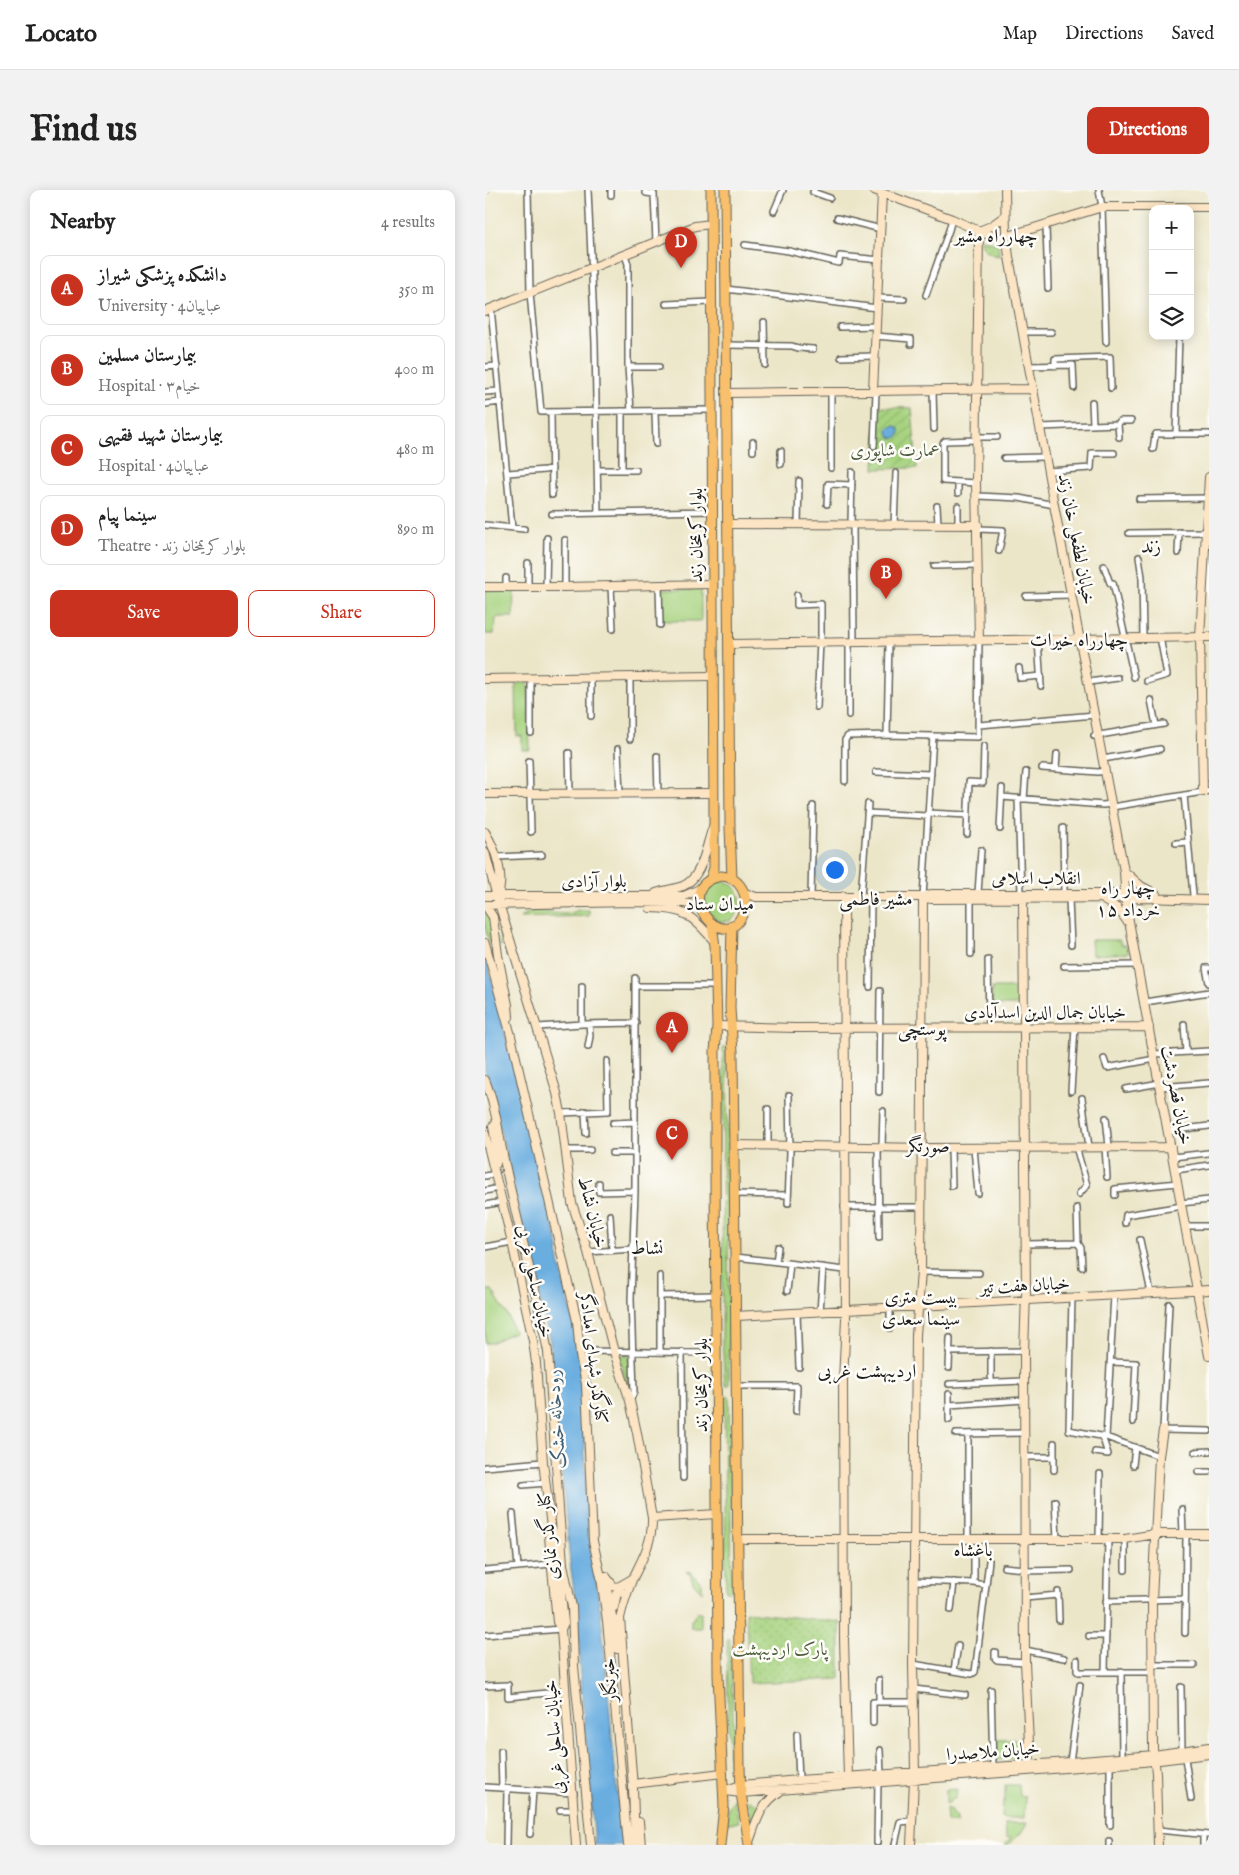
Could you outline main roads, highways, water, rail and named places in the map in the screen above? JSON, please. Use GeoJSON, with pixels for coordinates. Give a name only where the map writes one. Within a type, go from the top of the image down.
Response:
{"type":"FeatureCollection","features":[{"type":"Feature","properties":{"kind":"main road","name":"بلوار کریمخان زند"},"geometry":{"type":"LineString","coordinates":[[710,880],[714,868],[715,823],[711,190]]}},
{"type":"Feature","properties":{"kind":"main road","name":"بلوار کریمخان زند"},"geometry":{"type":"LineString","coordinates":[[725,190],[732,878]]}},
{"type":"Feature","properties":{"kind":"main road"},"geometry":{"type":"LineString","coordinates":[[874,190],[979,231],[1006,238],[1103,207],[1149,208]]}},
{"type":"Feature","properties":{"kind":"main road","name":"خیابان لطفعلی خان زند"},"geometry":{"type":"LineString","coordinates":[[1005,190],[1008,250],[1045,457],[1095,715],[1096,736],[1103,759],[1124,871],[1126,896]]}},
{"type":"Feature","properties":{"kind":"main road"},"geometry":{"type":"LineString","coordinates":[[875,391],[874,356],[883,193]]}},
{"type":"Feature","properties":{"kind":"main road"},"geometry":{"type":"LineString","coordinates":[[1194,208],[1209,207]]}},
{"type":"Feature","properties":{"kind":"main road"},"geometry":{"type":"LineString","coordinates":[[979,231],[991,226],[1005,216]]}},
{"type":"Feature","properties":{"kind":"main road"},"geometry":{"type":"LineString","coordinates":[[488,310],[695,226],[711,224]]}},
{"type":"Feature","properties":{"kind":"main road"},"geometry":{"type":"LineString","coordinates":[[979,231],[977,439],[979,640]]}},
{"type":"Feature","properties":{"kind":"main road"},"geometry":{"type":"LineString","coordinates":[[1008,250],[1017,235]]}},
{"type":"Feature","properties":{"kind":"main road"},"geometry":{"type":"LineString","coordinates":[[711,306],[726,310]]}},
{"type":"Feature","properties":{"kind":"main road"},"geometry":{"type":"LineString","coordinates":[[727,393],[1033,389]]}},
{"type":"Feature","properties":{"kind":"main road"},"geometry":{"type":"LineString","coordinates":[[1206,792],[1200,638],[1207,564],[1206,532],[1209,478]]}},
{"type":"Feature","properties":{"kind":"main road"},"geometry":{"type":"LineString","coordinates":[[728,524],[958,525],[978,527]]}},
{"type":"Feature","properties":{"kind":"main road"},"geometry":{"type":"LineString","coordinates":[[485,587],[713,584]]}},
{"type":"Feature","properties":{"kind":"main road"},"geometry":{"type":"LineString","coordinates":[[729,644],[1209,637]]}},
{"type":"Feature","properties":{"kind":"main road"},"geometry":{"type":"LineString","coordinates":[[485,679],[713,676]]}},
{"type":"Feature","properties":{"kind":"main road"},"geometry":{"type":"LineString","coordinates":[[485,794],[714,793]]}},
{"type":"Feature","properties":{"kind":"main road"},"geometry":{"type":"LineString","coordinates":[[715,823],[719,832],[724,832],[730,825]]}},
{"type":"Feature","properties":{"kind":"main road"},"geometry":{"type":"LineString","coordinates":[[652,895],[683,886],[692,879],[696,874],[715,823]]}},
{"type":"Feature","properties":{"kind":"main road"},"geometry":{"type":"LineString","coordinates":[[485,832],[496,857],[500,890],[497,896]]}},
{"type":"Feature","properties":{"kind":"main road","name":"خیابان نشاط"},"geometry":{"type":"LineString","coordinates":[[485,852],[513,950],[538,1027],[561,1113],[571,1203],[588,1252],[637,1432],[652,1518]]}},
{"type":"Feature","properties":{"kind":"main road"},"geometry":{"type":"LineString","coordinates":[[1124,871],[1141,886],[1156,894]]}},
{"type":"Feature","properties":{"kind":"main road"},"geometry":{"type":"LineString","coordinates":[[721,876],[732,878],[745,893],[743,913],[732,925],[724,927],[712,925],[703,915],[700,906],[702,888],[710,880],[721,876]]}},
{"type":"Feature","properties":{"kind":"main road","name":"بلوار آزادی"},"geometry":{"type":"LineString","coordinates":[[485,905],[652,895],[684,896],[702,888]]}},
{"type":"Feature","properties":{"kind":"main road","name":"انقلاب اسلامی"},"geometry":{"type":"LineString","coordinates":[[745,893],[756,897],[871,896],[971,899],[1022,896],[1126,896],[1209,900]]}},
{"type":"Feature","properties":{"kind":"main road","name":"انقلاب اسلامی"},"geometry":{"type":"LineString","coordinates":[[923,897],[931,894],[978,893],[1022,896]]}},
{"type":"Feature","properties":{"kind":"main road","name":"انقلاب اسلامی"},"geometry":{"type":"LineString","coordinates":[[1066,896],[1098,899],[1156,894],[1209,895]]}},
{"type":"Feature","properties":{"kind":"main road","name":"بلوار آزادی"},"geometry":{"type":"LineString","coordinates":[[485,896],[592,900],[619,903],[684,903],[700,906]]}},
{"type":"Feature","properties":{"kind":"main road"},"geometry":{"type":"LineString","coordinates":[[844,896],[846,1311],[843,1380],[843,1539],[848,1777]]}},
{"type":"Feature","properties":{"kind":"main road"},"geometry":{"type":"LineString","coordinates":[[1022,896],[1026,1244],[1024,1350],[1025,1662],[1029,1764]]}},
{"type":"Feature","properties":{"kind":"main road","name":"خیابان قصردشت"},"geometry":{"type":"LineString","coordinates":[[1126,896],[1126,905],[1209,1356]]}},
{"type":"Feature","properties":{"kind":"main road"},"geometry":{"type":"LineString","coordinates":[[911,1845],[915,1702],[913,1664],[916,1335],[921,1272],[923,897]]}},
{"type":"Feature","properties":{"kind":"main road"},"geometry":{"type":"LineString","coordinates":[[1098,899],[1117,908],[1125,917],[1131,932]]}},
{"type":"Feature","properties":{"kind":"main road"},"geometry":{"type":"LineString","coordinates":[[619,903],[638,907],[678,910],[692,918],[714,941]]}},
{"type":"Feature","properties":{"kind":"main road"},"geometry":{"type":"LineString","coordinates":[[485,905],[493,917],[508,1005],[509,1032]]}},
{"type":"Feature","properties":{"kind":"main road","name":"بلوار کریمخان زند"},"geometry":{"type":"LineString","coordinates":[[712,925],[717,986],[715,1079],[718,1675],[724,1806],[720,1845]]}},
{"type":"Feature","properties":{"kind":"main road","name":"بلوار کریمخان زند"},"geometry":{"type":"LineString","coordinates":[[732,925],[730,1028],[735,1145],[740,1768],[749,1844]]}},
{"type":"Feature","properties":{"kind":"main road","name":"کنارگذر شهدای امدادگر"},"geometry":{"type":"LineString","coordinates":[[485,943],[509,1032],[577,1320],[580,1355],[586,1384],[593,1541],[601,1577],[607,1621],[628,1845]]}},
{"type":"Feature","properties":{"kind":"main road"},"geometry":{"type":"LineString","coordinates":[[498,955],[499,951],[505,946],[513,950]]}},
{"type":"Feature","properties":{"kind":"main road","name":"خیابان جمال الدین اسدآبادی"},"geometry":{"type":"LineString","coordinates":[[717,1026],[730,1028],[1149,1027]]}},
{"type":"Feature","properties":{"kind":"main road"},"geometry":{"type":"LineString","coordinates":[[717,1044],[725,1039],[732,1044]]}},
{"type":"Feature","properties":{"kind":"main road","name":"کنار گذر نمازی"},"geometry":{"type":"LineString","coordinates":[[485,1080],[499,1130],[505,1167],[541,1318],[547,1352],[563,1564],[572,1607],[574,1666],[591,1845]]}},
{"type":"Feature","properties":{"kind":"main road"},"geometry":{"type":"LineString","coordinates":[[485,1087],[497,1152],[495,1172]]}},
{"type":"Feature","properties":{"kind":"main road","name":"خیابان ساحلی غربی"},"geometry":{"type":"LineString","coordinates":[[485,1137],[512,1242],[535,1351],[543,1462],[551,1526],[555,1536],[564,1623],[561,1629]]}},
{"type":"Feature","properties":{"kind":"main road"},"geometry":{"type":"LineString","coordinates":[[735,1145],[922,1148],[1025,1146],[1171,1147]]}},
{"type":"Feature","properties":{"kind":"main road","name":"خیابان هفت تیر"},"geometry":{"type":"LineString","coordinates":[[736,1316],[1209,1290]]}},
{"type":"Feature","properties":{"kind":"main road"},"geometry":{"type":"LineString","coordinates":[[1158,1845],[1154,1758],[1152,1601],[1159,1456],[1163,1430]]}},
{"type":"Feature","properties":{"kind":"main road"},"geometry":{"type":"LineString","coordinates":[[592,1496],[600,1553],[613,1612],[634,1833]]}},
{"type":"Feature","properties":{"kind":"main road"},"geometry":{"type":"LineString","coordinates":[[652,1518],[717,1514]]}},
{"type":"Feature","properties":{"kind":"main road","name":"خبرنگار"},"geometry":{"type":"LineString","coordinates":[[635,1845],[633,1784],[620,1618],[626,1596],[649,1544],[652,1518]]}},
{"type":"Feature","properties":{"kind":"main road","name":"خیابان ساحلی غربی"},"geometry":{"type":"LineString","coordinates":[[551,1526],[549,1536],[551,1564],[557,1622],[561,1629],[576,1844]]}},
{"type":"Feature","properties":{"kind":"main road"},"geometry":{"type":"LineString","coordinates":[[737,1529],[745,1539]]}},
{"type":"Feature","properties":{"kind":"main road"},"geometry":{"type":"LineString","coordinates":[[745,1539],[1125,1539],[1156,1534],[1209,1534]]}},
{"type":"Feature","properties":{"kind":"main road"},"geometry":{"type":"LineString","coordinates":[[737,1556],[745,1539]]}},
{"type":"Feature","properties":{"kind":"main road"},"geometry":{"type":"LineString","coordinates":[[606,1576],[609,1582],[618,1587],[629,1582],[634,1577]]}},
{"type":"Feature","properties":{"kind":"main road"},"geometry":{"type":"LineString","coordinates":[[560,1582],[566,1600],[574,1666]]}},
{"type":"Feature","properties":{"kind":"main road"},"geometry":{"type":"LineString","coordinates":[[613,1612],[617,1593],[621,1591],[626,1596]]}},
{"type":"Feature","properties":{"kind":"main road","name":"خیابان ملاصدرا"},"geometry":{"type":"LineString","coordinates":[[1183,1754],[1209,1746]]}},
{"type":"Feature","properties":{"kind":"main road","name":"خیابان ملاصدرا"},"geometry":{"type":"LineString","coordinates":[[741,1789],[783,1789],[977,1770],[1111,1765],[1183,1754],[1209,1754]]}},
{"type":"Feature","properties":{"kind":"main road","name":"خیابان ملاصدرا"},"geometry":{"type":"LineString","coordinates":[[977,1770],[993,1766],[1122,1757],[1154,1758]]}},
{"type":"Feature","properties":{"kind":"main road"},"geometry":{"type":"LineString","coordinates":[[633,1784],[722,1770],[731,1774],[740,1768]]}},
{"type":"Feature","properties":{"kind":"main road","name":"خیابان ملاصدرا"},"geometry":{"type":"LineString","coordinates":[[741,1789],[799,1780],[848,1777],[880,1778]]}},
{"type":"Feature","properties":{"kind":"main road"},"geometry":{"type":"LineString","coordinates":[[723,1790],[741,1789]]}},
{"type":"Feature","properties":{"kind":"main road"},"geometry":{"type":"LineString","coordinates":[[749,1844],[763,1806],[783,1789]]}},
{"type":"Feature","properties":{"kind":"main road"},"geometry":{"type":"LineString","coordinates":[[634,1810],[639,1820],[641,1845]]}},
{"type":"Feature","properties":{"kind":"water"},"geometry":{"type":"Polygon","coordinates":[[[892,426],[896,426],[900,432],[896,438],[892,438],[888,434],[888,430],[892,426]]]}},
{"type":"Feature","properties":{"kind":"water"},"geometry":{"type":"Polygon","coordinates":[[[485,953],[559,1248],[558,1257],[575,1328],[583,1382],[587,1517],[601,1615],[622,1845],[595,1845],[579,1662],[580,1646],[570,1563],[550,1342],[491,1089],[485,1071],[485,953]]]}},
{"type":"Feature","properties":{"kind":"place","name":"سینما پیام"},"geometry":{"type":"Point","coordinates":[681,268]}},
{"type":"Feature","properties":{"kind":"place","name":"بیمارستان مسلمین"},"geometry":{"type":"Point","coordinates":[886,599]}},
{"type":"Feature","properties":{"kind":"place","name":"دانشکده پزشکی شیراز"},"geometry":{"type":"Point","coordinates":[672,1053]}},
{"type":"Feature","properties":{"kind":"place","name":"بیمارستان شهید فقیهی"},"geometry":{"type":"Point","coordinates":[672,1160]}},
{"type":"Feature","properties":{"kind":"district","name":"چهارراه مشیر"},"geometry":{"type":"Point","coordinates":[996,235]}},
{"type":"Feature","properties":{"kind":"district","name":"زند"},"geometry":{"type":"Point","coordinates":[1151,545]}},
{"type":"Feature","properties":{"kind":"district","name":"چهارراه خیرات"},"geometry":{"type":"Point","coordinates":[1079,639]}},
{"type":"Feature","properties":{"kind":"district","name":"مشیر فاطمی"},"geometry":{"type":"Point","coordinates":[876,898]}},
{"type":"Feature","properties":{"kind":"district","name":"چهار راه ۱۵ خرداد"},"geometry":{"type":"Point","coordinates":[1128,898]}},
{"type":"Feature","properties":{"kind":"district","name":"میدان ستاد"},"geometry":{"type":"Point","coordinates":[720,903]}},
{"type":"Feature","properties":{"kind":"district","name":"پوستچی"},"geometry":{"type":"Point","coordinates":[922,1028]}},
{"type":"Feature","properties":{"kind":"district","name":"صورتگر"},"geometry":{"type":"Point","coordinates":[928,1145]}},
{"type":"Feature","properties":{"kind":"district","name":"نشاط"},"geometry":{"type":"Point","coordinates":[647,1247]}},
{"type":"Feature","properties":{"kind":"district","name":"بیست متری سینما سعدی"},"geometry":{"type":"Point","coordinates":[921,1307]}},
{"type":"Feature","properties":{"kind":"district","name":"اردیبهشت غربی"},"geometry":{"type":"Point","coordinates":[867,1370]}},
{"type":"Feature","properties":{"kind":"district","name":"باغشاه"},"geometry":{"type":"Point","coordinates":[973,1549]}},
{"type":"Feature","properties":{"kind":"park label","name":"عمارت شاپوری"},"geometry":{"type":"Point","coordinates":[895,450]}},
{"type":"Feature","properties":{"kind":"park label","name":"پارک اردیبهشت"},"geometry":{"type":"Point","coordinates":[780,1649]}},
{"type":"Feature","properties":{"kind":"water label","name":"رودخانه خشک"},"geometry":{"type":"Point","coordinates":[555,1419]}}]}
